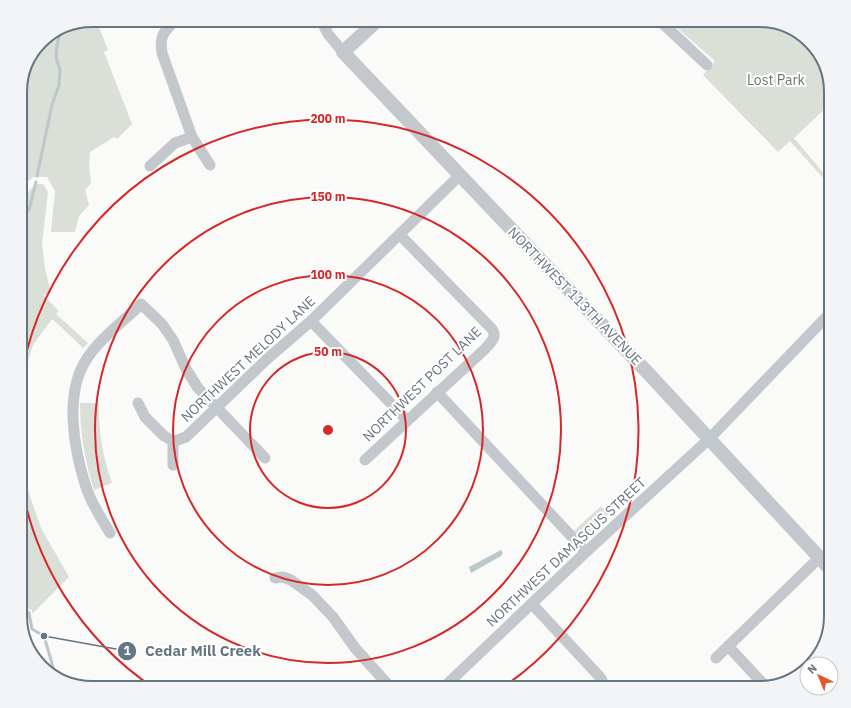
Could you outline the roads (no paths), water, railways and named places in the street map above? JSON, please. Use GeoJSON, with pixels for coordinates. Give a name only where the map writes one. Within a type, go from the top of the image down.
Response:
{"type":"FeatureCollection","features":[{"type":"Feature","properties":{"kind":"street"},"geometry":{"type":"LineString","coordinates":[[169,27],[164,32],[161,45],[162,54],[192,137],[210,166]]}},
{"type":"Feature","properties":{"kind":"street","name":"NORTHWEST 113TH AVENUE"},"geometry":{"type":"LineString","coordinates":[[325,27],[328,34],[343,52],[637,361],[824,563]]}},
{"type":"Feature","properties":{"kind":"street"},"geometry":{"type":"LineString","coordinates":[[343,52],[370,27]]}},
{"type":"Feature","properties":{"kind":"street"},"geometry":{"type":"LineString","coordinates":[[666,27],[707,65]]}},
{"type":"Feature","properties":{"kind":"street"},"geometry":{"type":"LineString","coordinates":[[150,166],[175,143],[192,137]]}},
{"type":"Feature","properties":{"kind":"street","name":"NORTHWEST MELODY LANE"},"geometry":{"type":"LineString","coordinates":[[173,441],[186,437],[266,360],[311,321],[460,176]]}},
{"type":"Feature","properties":{"kind":"street","name":"NORTHWEST POST LANE"},"geometry":{"type":"LineString","coordinates":[[365,460],[490,343],[495,334],[492,329],[400,235]]}},
{"type":"Feature","properties":{"kind":"street"},"geometry":{"type":"LineString","coordinates":[[110,533],[87,488],[83,475],[75,438],[73,415],[74,390],[83,365],[93,351],[141,304],[168,332],[194,382],[265,458]]}},
{"type":"Feature","properties":{"kind":"street","name":"NORTHWEST DAMASCUS STREET"},"geometry":{"type":"LineString","coordinates":[[450,681],[586,552],[709,439],[824,319]]}},
{"type":"Feature","properties":{"kind":"street"},"geometry":{"type":"LineString","coordinates":[[311,321],[407,420]]}},
{"type":"Feature","properties":{"kind":"street"},"geometry":{"type":"LineString","coordinates":[[437,392],[586,552]]}},
{"type":"Feature","properties":{"kind":"street"},"geometry":{"type":"LineString","coordinates":[[138,403],[145,417],[164,436],[173,441],[173,465]]}},
{"type":"Feature","properties":{"kind":"street"},"geometry":{"type":"LineString","coordinates":[[716,658],[819,558]]}},
{"type":"Feature","properties":{"kind":"street"},"geometry":{"type":"LineString","coordinates":[[275,578],[283,577],[291,580],[312,595],[333,617],[354,648],[385,681]]}},
{"type":"Feature","properties":{"kind":"street"},"geometry":{"type":"LineString","coordinates":[[532,604],[602,681]]}},
{"type":"Feature","properties":{"kind":"street"},"geometry":{"type":"LineString","coordinates":[[728,646],[760,681]]}},
{"type":"Feature","properties":{"kind":"waterway"},"geometry":{"type":"LineString","coordinates":[[37,176],[52,105],[59,85],[60,70],[56,58],[59,37]]}},
{"type":"Feature","properties":{"kind":"waterway"},"geometry":{"type":"LineString","coordinates":[[27,212],[29,210],[36,182]]}},
{"type":"Feature","properties":{"kind":"waterway"},"geometry":{"type":"LineString","coordinates":[[27,611],[29,613],[32,629],[44,636],[53,668]]}},
{"type":"Feature","properties":{"kind":"place","name":"Cedar Mill Creek"},"geometry":{"type":"Point","coordinates":[44,636]}},
{"type":"Feature","properties":{"kind":"park label","name":"Lost Park"},"geometry":{"type":"Point","coordinates":[776,80]}}]}
